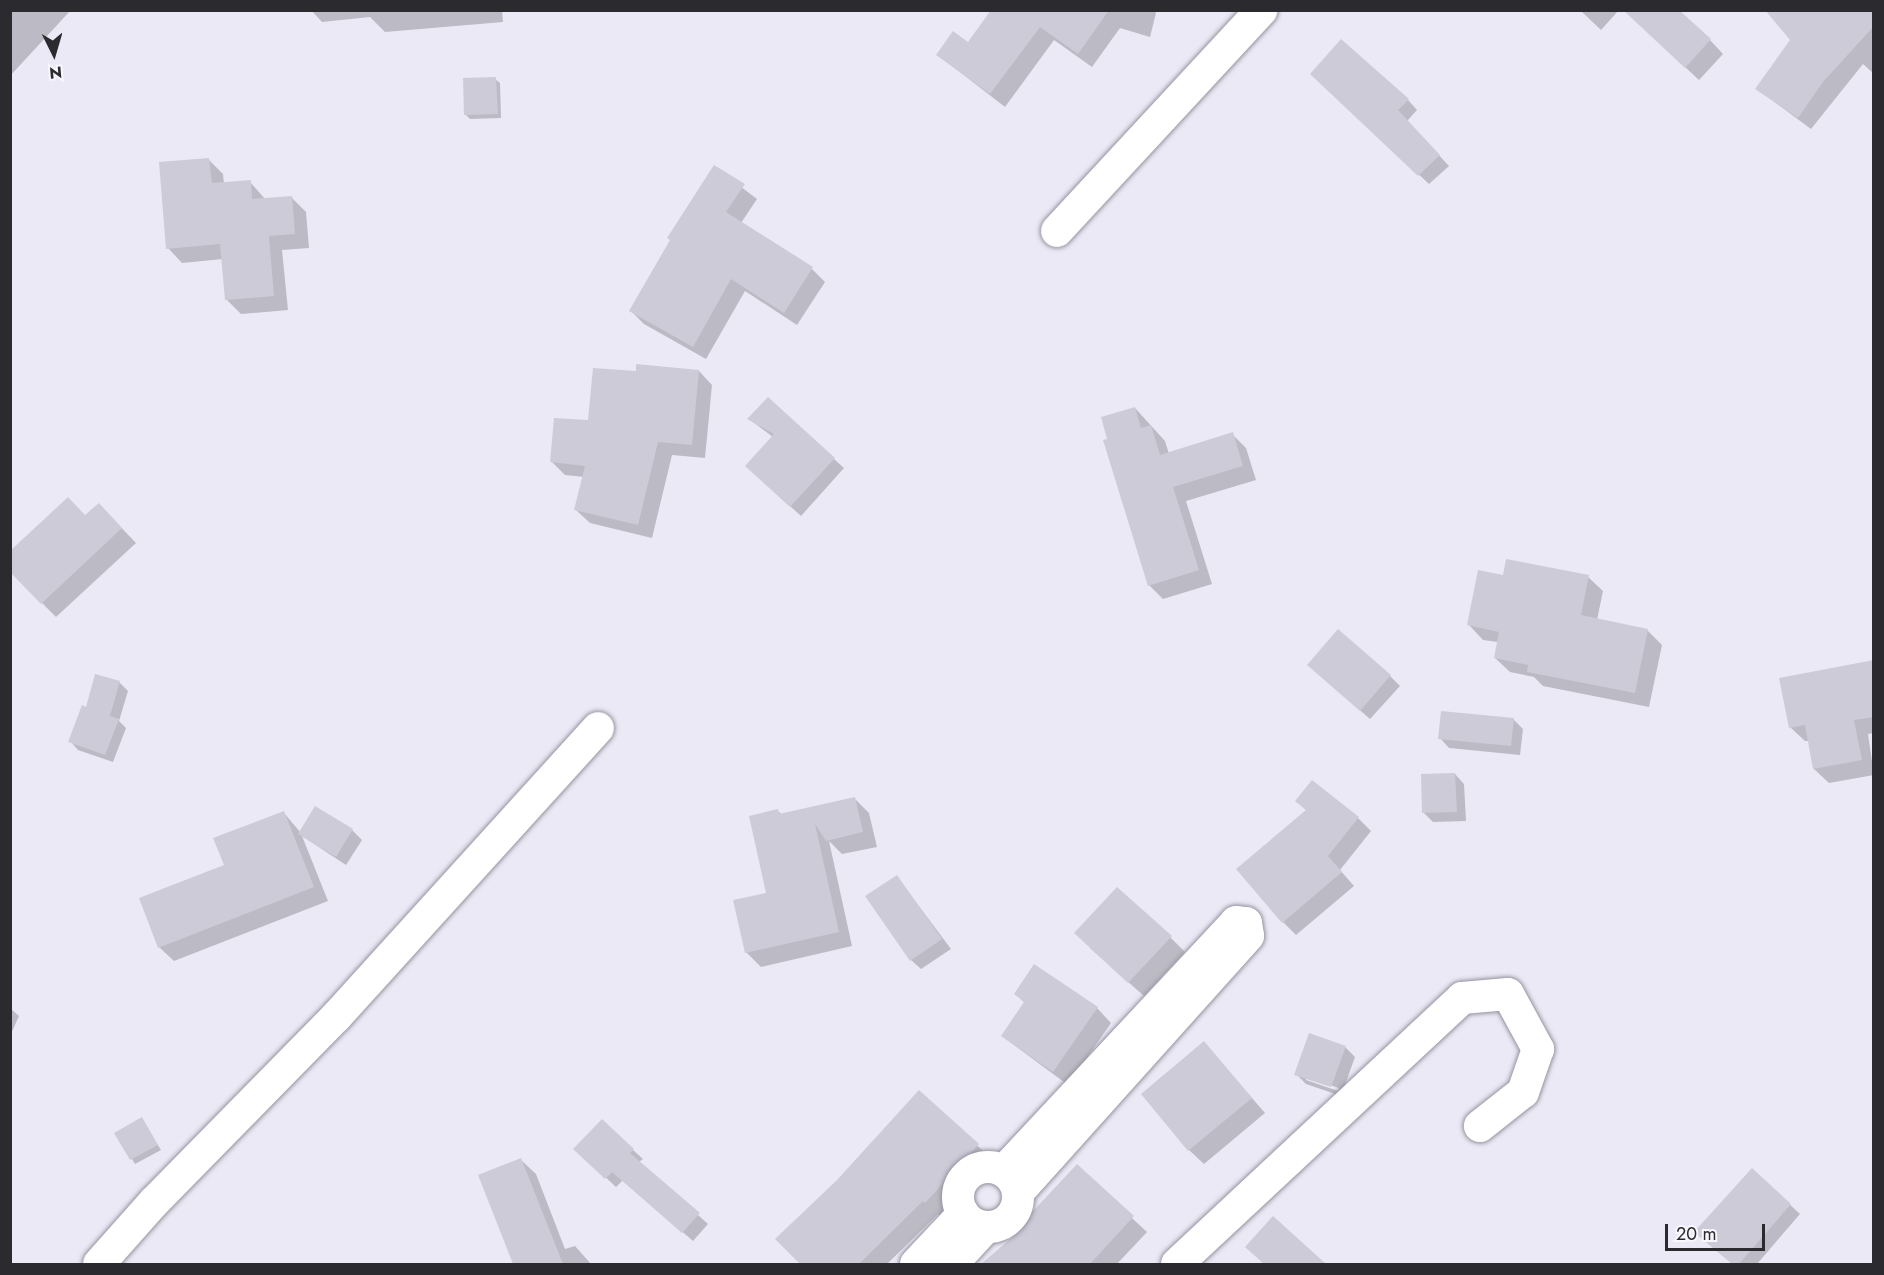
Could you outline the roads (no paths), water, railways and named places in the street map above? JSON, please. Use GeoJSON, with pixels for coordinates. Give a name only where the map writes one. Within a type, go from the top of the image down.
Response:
{"type":"FeatureCollection","features":[{"type":"Feature","properties":{"kind":"street"},"geometry":{"type":"LineString","coordinates":[[1057,231],[1262,10]]}},
{"type":"Feature","properties":{"kind":"street"},"geometry":{"type":"LineString","coordinates":[[99,1264],[154,1202],[336,1017],[598,728]]}},
{"type":"Feature","properties":{"kind":"street"},"geometry":{"type":"LineString","coordinates":[[916,1264],[974,1221],[1006,1222],[1013,1214],[1011,1182],[1236,922],[1246,922],[1248,936],[1011,1182]]}},
{"type":"Feature","properties":{"kind":"street"},"geometry":{"type":"LineString","coordinates":[[1177,1264],[1462,998],[1508,994],[1538,1049],[1523,1092],[1480,1126]]}},
{"type":"Feature","properties":{"kind":"street"},"geometry":{"type":"LineString","coordinates":[[974,1221],[958,1191],[971,1171],[981,1166],[1011,1182]]}},
{"type":"Feature","properties":{"kind":"street"},"geometry":{"type":"LineString","coordinates":[[952,1264],[974,1221]]}}]}
